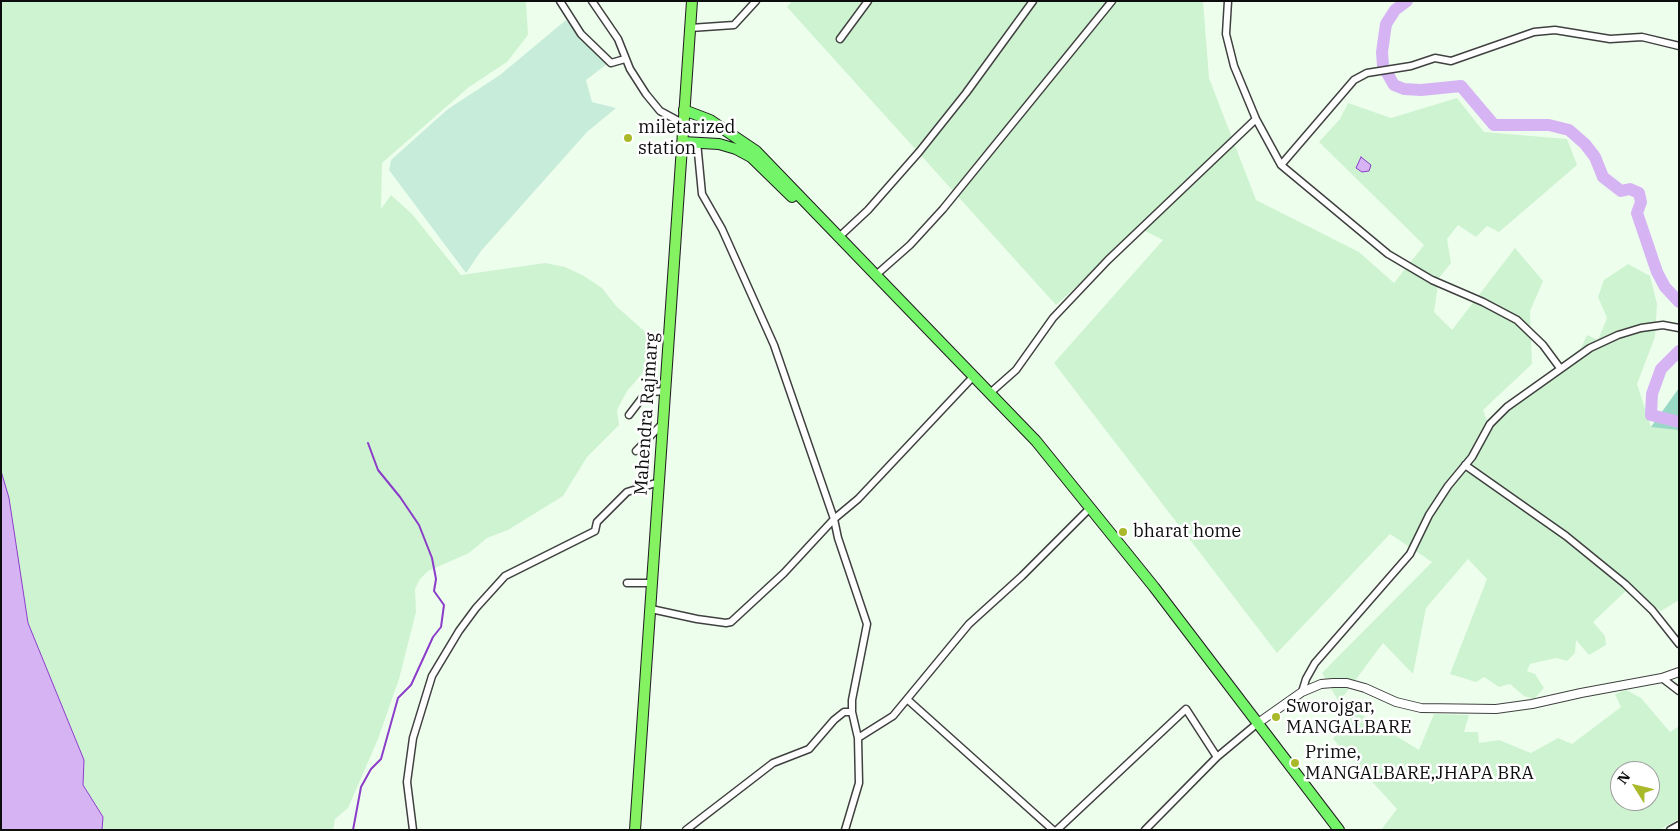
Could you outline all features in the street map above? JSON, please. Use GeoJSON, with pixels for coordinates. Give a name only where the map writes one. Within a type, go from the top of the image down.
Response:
{"type":"FeatureCollection","features":[{"type":"Feature","properties":{"kind":"highway","name":"Mahendra Rajmarg"},"geometry":{"type":"LineString","coordinates":[[636,830],[692,1]]}},
{"type":"Feature","properties":{"kind":"main road"},"geometry":{"type":"LineString","coordinates":[[684,110],[710,120],[756,151],[1036,441],[1091,508],[1256,725],[1333,830]]}},
{"type":"Feature","properties":{"kind":"main road"},"geometry":{"type":"LineString","coordinates":[[683,142],[719,144],[736,149],[750,157],[788,193],[970,380],[1031,445],[1087,511],[1339,830]]}},
{"type":"Feature","properties":{"kind":"street"},"geometry":{"type":"LineString","coordinates":[[560,1],[580,34],[611,63],[626,59]]}},
{"type":"Feature","properties":{"kind":"street"},"geometry":{"type":"LineString","coordinates":[[592,1],[618,39],[636,80],[660,111],[684,124]]}},
{"type":"Feature","properties":{"kind":"street"},"geometry":{"type":"LineString","coordinates":[[690,28],[734,25],[756,1]]}},
{"type":"Feature","properties":{"kind":"street"},"geometry":{"type":"LineString","coordinates":[[840,39],[868,1]]}},
{"type":"Feature","properties":{"kind":"street"},"geometry":{"type":"LineString","coordinates":[[839,237],[868,210],[919,152],[966,94],[1033,1]]}},
{"type":"Feature","properties":{"kind":"street"},"geometry":{"type":"LineString","coordinates":[[876,275],[910,245],[943,209],[1112,1]]}},
{"type":"Feature","properties":{"kind":"street"},"geometry":{"type":"LineString","coordinates":[[1228,1],[1226,34],[1234,66],[1256,119],[1281,166],[1388,254],[1432,280],[1483,302],[1517,320],[1543,345],[1560,368]]}},
{"type":"Feature","properties":{"kind":"street"},"geometry":{"type":"LineString","coordinates":[[1281,166],[1354,80],[1367,73],[1435,58],[1451,61],[1534,32],[1555,30],[1610,39],[1642,37],[1679,46]]}},
{"type":"Feature","properties":{"kind":"street"},"geometry":{"type":"LineString","coordinates":[[990,393],[1016,370],[1053,318],[1108,260],[1256,119]]}},
{"type":"Feature","properties":{"kind":"street"},"geometry":{"type":"LineString","coordinates":[[697,142],[702,194],[722,229],[774,345],[834,519],[838,538],[867,624],[852,712],[858,738],[859,783],[845,830]]}},
{"type":"Feature","properties":{"kind":"street"},"geometry":{"type":"LineString","coordinates":[[1302,692],[1306,679],[1315,663],[1410,554],[1429,515],[1457,472],[1465,465],[1478,447],[1490,424],[1525,393],[1590,348],[1618,335],[1641,328],[1663,325],[1679,328]]}},
{"type":"Feature","properties":{"kind":"street"},"geometry":{"type":"LineString","coordinates":[[651,609],[697,619],[731,622],[784,573],[834,519],[858,499],[970,380]]}},
{"type":"Feature","properties":{"kind":"street"},"geometry":{"type":"LineString","coordinates":[[629,415],[642,398],[651,392],[666,391]]}},
{"type":"Feature","properties":{"kind":"street"},"geometry":{"type":"LineString","coordinates":[[636,451],[664,423]]}},
{"type":"Feature","properties":{"kind":"street"},"geometry":{"type":"LineString","coordinates":[[1465,465],[1599,562],[1647,605],[1679,644]]}},
{"type":"Feature","properties":{"kind":"street"},"geometry":{"type":"LineString","coordinates":[[413,830],[407,782],[413,738],[432,676],[459,631],[476,608],[505,576],[594,531],[597,522],[627,492],[659,482]]}},
{"type":"Feature","properties":{"kind":"street"},"geometry":{"type":"LineString","coordinates":[[858,738],[893,716],[969,624],[1022,576],[1087,511]]}},
{"type":"Feature","properties":{"kind":"street"},"geometry":{"type":"LineString","coordinates":[[627,583],[652,584]]}},
{"type":"Feature","properties":{"kind":"street"},"geometry":{"type":"LineString","coordinates":[[1145,830],[1217,757],[1256,725],[1302,692],[1321,684],[1347,683],[1365,688],[1396,702],[1421,708],[1496,709],[1532,704],[1662,678],[1679,672]]}},
{"type":"Feature","properties":{"kind":"street"},"geometry":{"type":"LineString","coordinates":[[1662,678],[1679,691]]}},
{"type":"Feature","properties":{"kind":"street"},"geometry":{"type":"LineString","coordinates":[[908,700],[1055,830],[1186,709],[1217,757]]}},
{"type":"Feature","properties":{"kind":"street"},"geometry":{"type":"LineString","coordinates":[[686,830],[773,763],[809,749],[834,720],[844,712],[852,712]]}},
{"type":"Feature","properties":{"kind":"street"},"geometry":{"type":"LineString","coordinates":[[1670,830],[1679,825]]}},
{"type":"Feature","properties":{"kind":"green space"},"geometry":{"type":"Polygon","coordinates":[[[1,1],[526,1],[528,35],[507,62],[469,87],[382,163],[381,209],[391,195],[412,214],[461,275],[545,263],[565,267],[584,276],[602,288],[616,306],[650,336],[657,357],[627,391],[617,410],[619,425],[587,457],[563,496],[508,530],[487,538],[469,553],[428,571],[420,579],[415,589],[416,612],[399,679],[378,739],[348,808],[335,819],[333,830],[102,830],[103,817],[83,785],[84,760],[28,623],[9,498],[1,471],[1,1]]]}},
{"type":"Feature","properties":{"kind":"green space"},"geometry":{"type":"Polygon","coordinates":[[[792,1],[1203,1],[1209,78],[1256,200],[1359,252],[1394,283],[1424,245],[1319,142],[1340,119],[1348,103],[1391,118],[1457,98],[1484,132],[1567,139],[1577,165],[1499,232],[1487,226],[1476,237],[1458,225],[1447,239],[1451,263],[1439,278],[1434,312],[1452,330],[1515,248],[1543,281],[1530,311],[1532,364],[1483,410],[1487,421],[1581,348],[1587,335],[1598,340],[1607,318],[1598,297],[1604,280],[1628,264],[1650,276],[1657,304],[1655,337],[1637,384],[1651,427],[1677,430],[1679,432],[1679,600],[1661,611],[1627,590],[1593,622],[1605,636],[1606,645],[1589,655],[1576,640],[1575,653],[1567,661],[1556,658],[1530,664],[1527,671],[1535,674],[1544,688],[1534,699],[1524,696],[1510,684],[1499,687],[1484,677],[1476,682],[1450,674],[1487,579],[1468,559],[1426,608],[1413,674],[1383,643],[1339,702],[1322,673],[1432,562],[1390,534],[1277,653],[1054,363],[1163,240],[1141,229],[1056,305],[787,7],[792,1]]]}},
{"type":"Feature","properties":{"kind":"green space"},"geometry":{"type":"Polygon","coordinates":[[[566,20],[611,61],[586,80],[592,102],[616,108],[587,132],[481,251],[466,273],[389,170],[391,160],[448,109],[500,75],[566,20]]]}},
{"type":"Feature","properties":{"kind":"green space"},"geometry":{"type":"Polygon","coordinates":[[[1626,690],[1641,698],[1670,732],[1679,726],[1679,819],[1659,830],[1381,830],[1397,809],[1333,739],[1354,710],[1419,750],[1434,714],[1469,715],[1464,732],[1478,732],[1479,743],[1499,740],[1531,753],[1558,738],[1572,744],[1621,707],[1615,694],[1626,690]]]}},
{"type":"Feature","properties":{"kind":"shaded area"},"geometry":{"type":"Polygon","coordinates":[[[1361,157],[1371,165],[1369,171],[1362,172],[1356,168],[1361,157]]]}},
{"type":"Feature","properties":{"kind":"shaded area"},"geometry":{"type":"Polygon","coordinates":[[[1679,388],[1679,432],[1677,430],[1651,427],[1679,388]]]}},
{"type":"Feature","properties":{"kind":"shaded area"},"geometry":{"type":"Polygon","coordinates":[[[1,471],[9,498],[28,623],[84,760],[83,785],[103,817],[102,830],[1,830],[1,471]]]}},
{"type":"Feature","properties":{"kind":"waterway"},"geometry":{"type":"LineString","coordinates":[[1407,1],[1395,10],[1386,24],[1382,52],[1383,66],[1394,85],[1404,89],[1421,90],[1461,86],[1494,125],[1549,125],[1569,130],[1585,144],[1595,157],[1603,177],[1621,191],[1630,189],[1639,193],[1641,202],[1637,213],[1657,272],[1665,287],[1679,302]]}},
{"type":"Feature","properties":{"kind":"waterway"},"geometry":{"type":"LineString","coordinates":[[1679,351],[1661,369],[1652,394],[1651,415],[1679,422]]}},
{"type":"Feature","properties":{"kind":"waterway"},"geometry":{"type":"LineString","coordinates":[[353,830],[361,787],[371,769],[381,759],[398,698],[411,685],[433,637],[441,627],[444,605],[434,591],[436,579],[432,558],[419,525],[400,497],[378,470],[368,443]]}},
{"type":"Feature","properties":{"kind":"place","name":"miletarized station"},"geometry":{"type":"Point","coordinates":[628,138]}},
{"type":"Feature","properties":{"kind":"place","name":"bharat home"},"geometry":{"type":"Point","coordinates":[1123,532]}},
{"type":"Feature","properties":{"kind":"place","name":"Sworojgar, MANGALBARE"},"geometry":{"type":"Point","coordinates":[1276,717]}},
{"type":"Feature","properties":{"kind":"place","name":"Prime, MANGALBARE,JHAPA BRA"},"geometry":{"type":"Point","coordinates":[1295,763]}}]}
